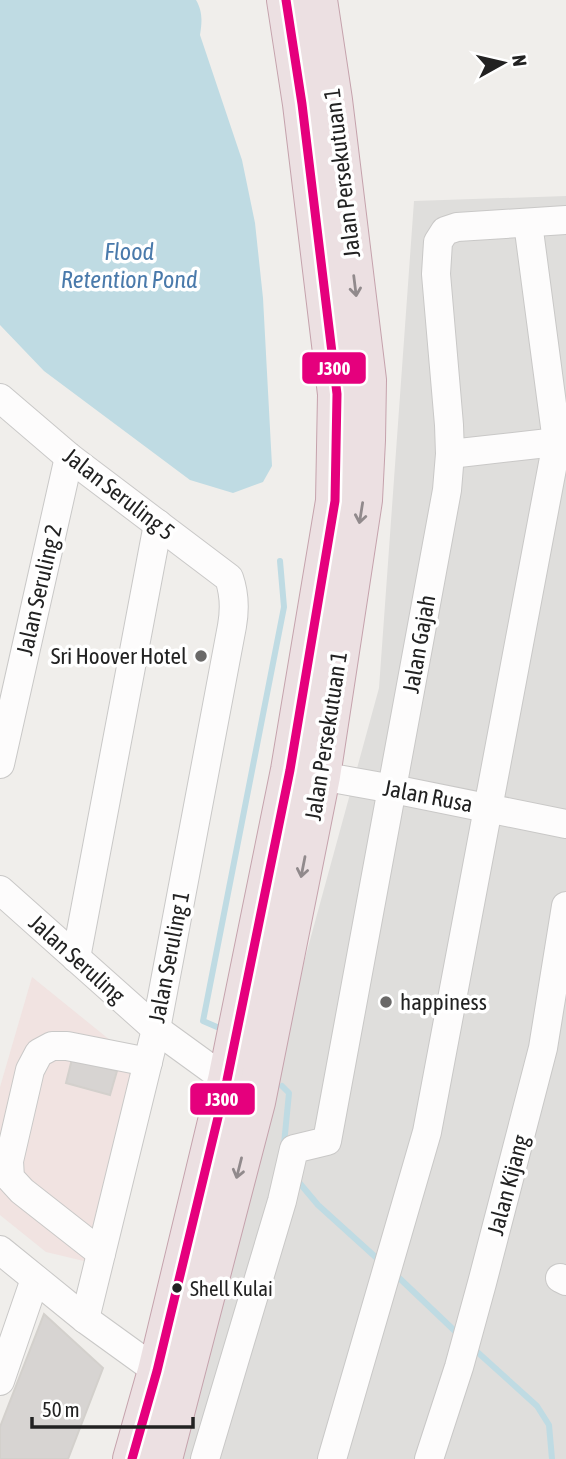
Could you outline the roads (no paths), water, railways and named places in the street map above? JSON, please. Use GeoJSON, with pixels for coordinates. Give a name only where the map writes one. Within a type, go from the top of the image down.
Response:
{"type":"FeatureCollection","features":[{"type":"Feature","properties":{"kind":"highway","name":"Jalan Persekutuan 1"},"geometry":{"type":"LineString","coordinates":[[286,0],[302,104],[337,394],[335,501],[305,773]]}},
{"type":"Feature","properties":{"kind":"highway","name":"Jalan Persekutuan 1"},"geometry":{"type":"LineString","coordinates":[[163,1459],[169,1382],[242,1091],[363,500],[367,380],[318,0]]}},
{"type":"Feature","properties":{"kind":"highway","name":"Jalan Persekutuan 1"},"geometry":{"type":"LineString","coordinates":[[132,1459],[169,1382]]}},
{"type":"Feature","properties":{"kind":"street","name":"Jalan Gajah"},"geometry":{"type":"LineString","coordinates":[[205,1459],[282,1201],[294,1149],[327,1141],[447,490],[450,453],[436,274],[439,242],[445,231],[457,227],[566,220]]}},
{"type":"Feature","properties":{"kind":"street"},"geometry":{"type":"LineString","coordinates":[[332,1459],[429,1122],[488,808],[562,441],[528,223]]}},
{"type":"Feature","properties":{"kind":"street","name":"Jalan Seruling 5"},"geometry":{"type":"LineString","coordinates":[[0,398],[69,457],[229,579],[234,591]]}},
{"type":"Feature","properties":{"kind":"street"},"geometry":{"type":"LineString","coordinates":[[450,453],[562,441]]}},
{"type":"Feature","properties":{"kind":"street","name":"Jalan Seruling 2"},"geometry":{"type":"LineString","coordinates":[[1,752],[69,457]]}},
{"type":"Feature","properties":{"kind":"street"},"geometry":{"type":"LineString","coordinates":[[76,958],[158,524]]}},
{"type":"Feature","properties":{"kind":"street","name":"Jalan Seruling 1"},"geometry":{"type":"LineString","coordinates":[[85,1319],[156,1029],[232,626],[234,591]]}},
{"type":"Feature","properties":{"kind":"street","name":"Jalan Rusa"},"geometry":{"type":"LineString","coordinates":[[305,773],[566,824]]}},
{"type":"Feature","properties":{"kind":"street","name":"Jalan Seruling"},"geometry":{"type":"LineString","coordinates":[[0,890],[156,1029],[242,1091]]}},
{"type":"Feature","properties":{"kind":"street","name":"Jalan Kijang"},"geometry":{"type":"LineString","coordinates":[[429,1459],[555,1051],[565,919]]}},
{"type":"Feature","properties":{"kind":"street"},"geometry":{"type":"LineString","coordinates":[[101,1253],[22,1191],[10,1178],[9,1161],[30,1070],[39,1053],[52,1046],[67,1046],[148,1062]]}},
{"type":"Feature","properties":{"kind":"street"},"geometry":{"type":"LineString","coordinates":[[0,1250],[169,1382]]}},
{"type":"Feature","properties":{"kind":"street"},"geometry":{"type":"LineString","coordinates":[[0,1381],[34,1279]]}},
{"type":"Feature","properties":{"kind":"water","name":"Flood Retention Pond"},"geometry":{"type":"Polygon","coordinates":[[[0,0],[196,0],[201,17],[200,35],[242,160],[255,223],[263,298],[272,466],[263,482],[233,493],[190,480],[44,371],[0,325],[0,0]]]}},
{"type":"Feature","properties":{"kind":"waterway"},"geometry":{"type":"LineString","coordinates":[[217,1027],[203,1021],[284,607],[280,561]]}},
{"type":"Feature","properties":{"kind":"waterway"},"geometry":{"type":"LineString","coordinates":[[282,1086],[289,1093],[284,1144]]}},
{"type":"Feature","properties":{"kind":"waterway"},"geometry":{"type":"LineString","coordinates":[[297,1180],[318,1205],[381,1262]]}},
{"type":"Feature","properties":{"kind":"waterway"},"geometry":{"type":"LineString","coordinates":[[395,1274],[458,1334]]}},
{"type":"Feature","properties":{"kind":"waterway"},"geometry":{"type":"LineString","coordinates":[[474,1349],[537,1406],[549,1425],[552,1459]]}},
{"type":"Feature","properties":{"kind":"place","name":"Sri Hoover Hotel"},"geometry":{"type":"Point","coordinates":[201,656]}},
{"type":"Feature","properties":{"kind":"place","name":"happiness"},"geometry":{"type":"Point","coordinates":[386,1002]}},
{"type":"Feature","properties":{"kind":"place","name":"Shell Kulai"},"geometry":{"type":"Point","coordinates":[177,1288]}}]}
